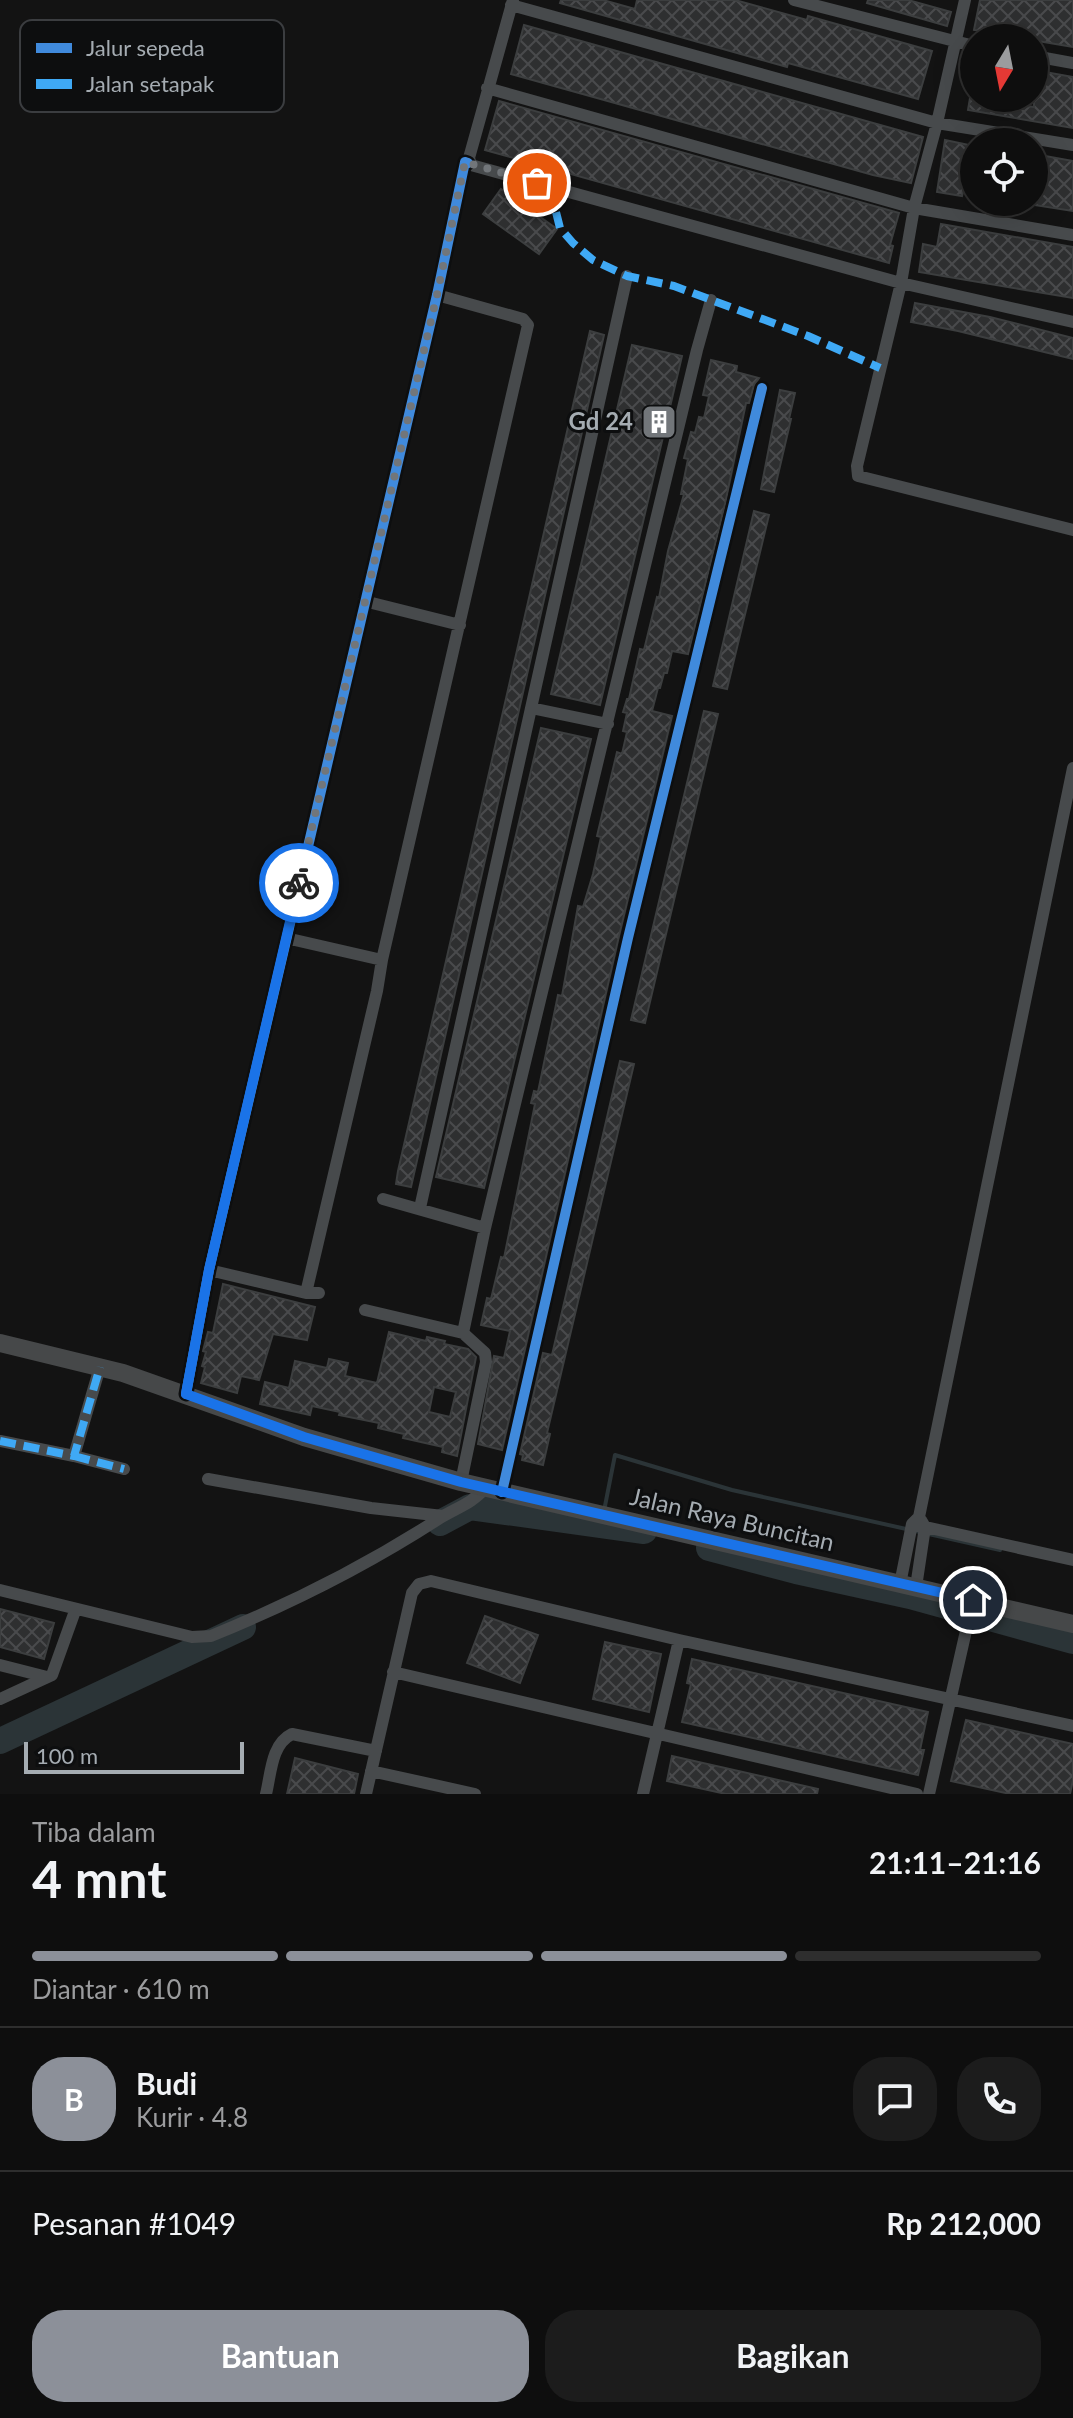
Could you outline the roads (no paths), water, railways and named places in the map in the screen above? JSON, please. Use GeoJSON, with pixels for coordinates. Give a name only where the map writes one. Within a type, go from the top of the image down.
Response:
{"type":"FeatureCollection","features":[{"type":"Feature","properties":{"kind":"street"},"geometry":{"type":"LineString","coordinates":[[794,0],[960,44]]}},
{"type":"Feature","properties":{"kind":"street"},"geometry":{"type":"LineString","coordinates":[[965,0],[914,208],[901,283],[857,466],[858,476],[1073,530]]}},
{"type":"Feature","properties":{"kind":"street"},"geometry":{"type":"LineString","coordinates":[[468,163],[512,3],[937,123],[1073,145]]}},
{"type":"Feature","properties":{"kind":"street"},"geometry":{"type":"LineString","coordinates":[[1048,59],[1073,63]]}},
{"type":"Feature","properties":{"kind":"street"},"geometry":{"type":"LineString","coordinates":[[487,88],[914,208],[1073,235]]}},
{"type":"Feature","properties":{"kind":"street"},"geometry":{"type":"LineString","coordinates":[[187,1388],[209,1270],[437,295],[465,162],[901,283],[1073,322]]}},
{"type":"Feature","properties":{"kind":"street"},"geometry":{"type":"LineString","coordinates":[[420,1208],[627,276]]}},
{"type":"Feature","properties":{"kind":"street"},"geometry":{"type":"LineString","coordinates":[[209,1270],[312,1293],[382,960],[528,325],[523,319],[437,295]]}},
{"type":"Feature","properties":{"kind":"street"},"geometry":{"type":"LineString","coordinates":[[463,1333],[485,1228],[711,300]]}},
{"type":"Feature","properties":{"kind":"street"},"geometry":{"type":"LineString","coordinates":[[0,1590],[75,1611],[192,1637],[211,1636],[335,1577],[413,1536],[499,1485],[762,388]]}},
{"type":"Feature","properties":{"kind":"street"},"geometry":{"type":"LineString","coordinates":[[364,601],[460,625]]}},
{"type":"Feature","properties":{"kind":"street"},"geometry":{"type":"LineString","coordinates":[[531,708],[608,724]]}},
{"type":"Feature","properties":{"kind":"street"},"geometry":{"type":"LineString","coordinates":[[908,1586],[1073,768]]}},
{"type":"Feature","properties":{"kind":"street"},"geometry":{"type":"LineString","coordinates":[[286,938],[382,960]]}},
{"type":"Feature","properties":{"kind":"street"},"geometry":{"type":"LineString","coordinates":[[383,1199],[485,1228]]}},
{"type":"Feature","properties":{"kind":"street"},"geometry":{"type":"LineString","coordinates":[[365,1310],[463,1333],[480,1347],[487,1358],[462,1474]]}},
{"type":"Feature","properties":{"kind":"street","name":"Jalan Raya Buncitan"},"geometry":{"type":"LineString","coordinates":[[0,1343],[187,1388],[304,1437],[462,1474],[537,1500],[908,1586],[972,1606],[1073,1624]]}},
{"type":"Feature","properties":{"kind":"street"},"geometry":{"type":"LineString","coordinates":[[74,1456],[100,1367]]}},
{"type":"Feature","properties":{"kind":"street"},"geometry":{"type":"LineString","coordinates":[[0,1441],[124,1469]]}},
{"type":"Feature","properties":{"kind":"street"},"geometry":{"type":"LineString","coordinates":[[208,1479],[371,1508],[443,1516]]}},
{"type":"Feature","properties":{"kind":"street"},"geometry":{"type":"LineString","coordinates":[[918,1529],[1073,1560]]}},
{"type":"Feature","properties":{"kind":"street"},"geometry":{"type":"LineString","coordinates":[[366,1794],[412,1593],[419,1584],[431,1581],[679,1640],[1073,1726]]}},
{"type":"Feature","properties":{"kind":"street"},"geometry":{"type":"LineString","coordinates":[[929,1794],[972,1606]]}},
{"type":"Feature","properties":{"kind":"street"},"geometry":{"type":"LineString","coordinates":[[0,1699],[54,1671],[75,1611]]}},
{"type":"Feature","properties":{"kind":"street"},"geometry":{"type":"LineString","coordinates":[[643,1794],[679,1640]]}},
{"type":"Feature","properties":{"kind":"street"},"geometry":{"type":"LineString","coordinates":[[0,1665],[47,1677]]}},
{"type":"Feature","properties":{"kind":"street"},"geometry":{"type":"LineString","coordinates":[[393,1672],[917,1794]]}},
{"type":"Feature","properties":{"kind":"street"},"geometry":{"type":"LineString","coordinates":[[266,1794],[276,1751],[292,1734],[376,1751]]}},
{"type":"Feature","properties":{"kind":"street"},"geometry":{"type":"LineString","coordinates":[[371,1771],[475,1794]]}},
{"type":"Feature","properties":{"kind":"waterway"},"geometry":{"type":"LineString","coordinates":[[604,1511],[615,1455],[732,1490],[1000,1550]]}},
{"type":"Feature","properties":{"kind":"waterway"},"geometry":{"type":"LineString","coordinates":[[440,1523],[470,1507],[644,1531]]}},
{"type":"Feature","properties":{"kind":"waterway"},"geometry":{"type":"LineString","coordinates":[[709,1548],[910,1596],[1073,1641]]}},
{"type":"Feature","properties":{"kind":"waterway"},"geometry":{"type":"LineString","coordinates":[[0,1741],[243,1627]]}},
{"type":"Feature","properties":{"kind":"place","name":"Gd 24"},"geometry":{"type":"Point","coordinates":[659,422]}}]}
